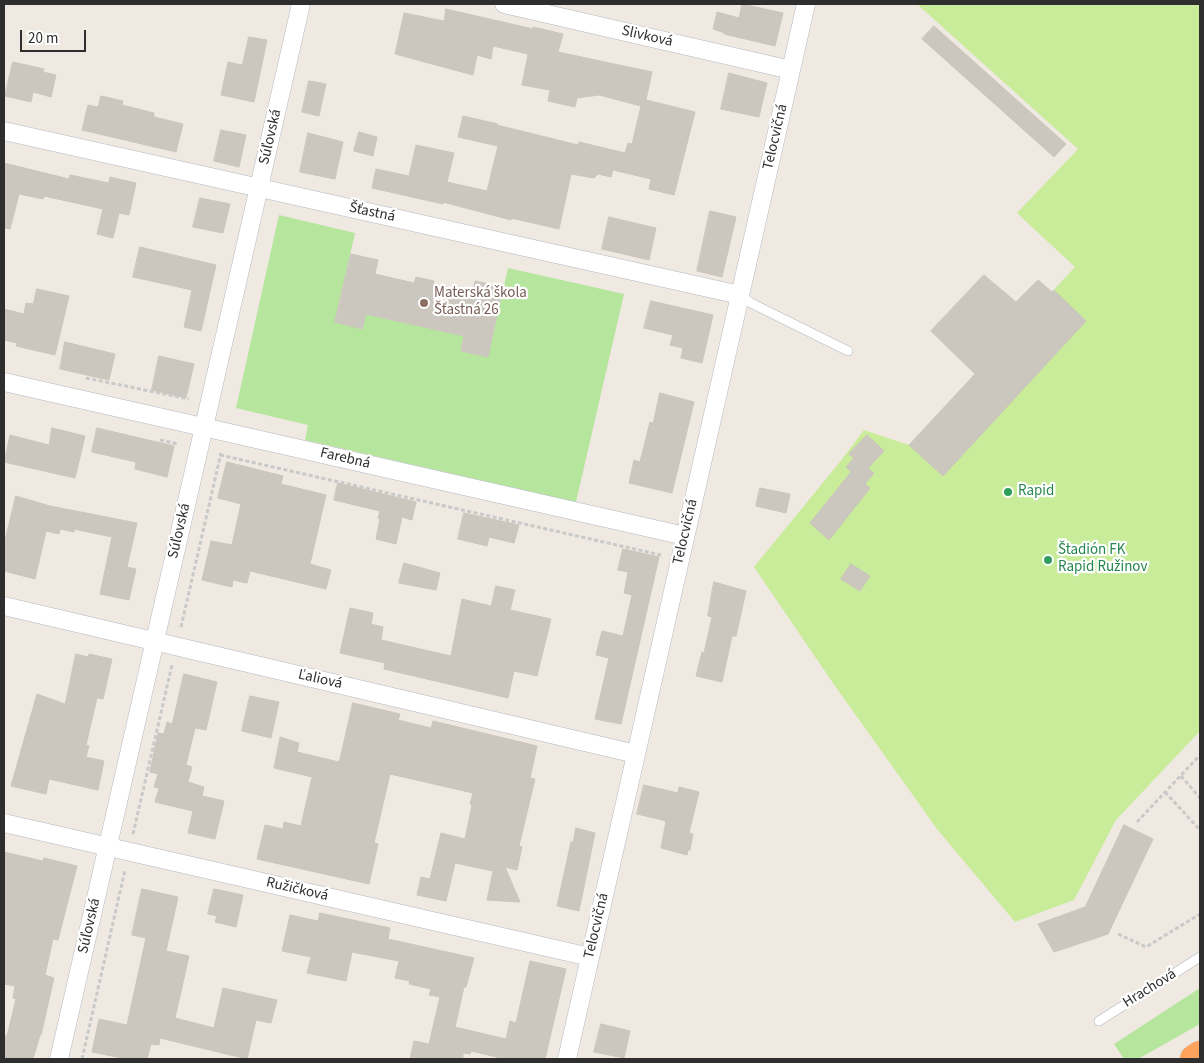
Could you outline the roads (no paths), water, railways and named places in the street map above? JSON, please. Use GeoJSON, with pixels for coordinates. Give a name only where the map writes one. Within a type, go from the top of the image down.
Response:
{"type":"FeatureCollection","features":[{"type":"Feature","properties":{"kind":"highway"},"geometry":{"type":"LineString","coordinates":[[1194,1059],[1200,1055]]}},
{"type":"Feature","properties":{"kind":"street","name":"Súľovská"},"geometry":{"type":"LineString","coordinates":[[59,1059],[301,4]]}},
{"type":"Feature","properties":{"kind":"street","name":"Slivková"},"geometry":{"type":"LineString","coordinates":[[504,4],[791,70]]}},
{"type":"Feature","properties":{"kind":"street","name":"Telocvičná"},"geometry":{"type":"LineString","coordinates":[[567,1059],[806,4]]}},
{"type":"Feature","properties":{"kind":"street","name":"Šťastná"},"geometry":{"type":"LineString","coordinates":[[4,131],[740,295]]}},
{"type":"Feature","properties":{"kind":"street","name":"Farebná"},"geometry":{"type":"LineString","coordinates":[[4,382],[685,536]]}},
{"type":"Feature","properties":{"kind":"street","name":"Ľaliová"},"geometry":{"type":"LineString","coordinates":[[4,606],[636,754]]}},
{"type":"Feature","properties":{"kind":"street","name":"Ružičková"},"geometry":{"type":"LineString","coordinates":[[4,823],[590,957]]}},
{"type":"Feature","properties":{"kind":"lane"},"geometry":{"type":"LineString","coordinates":[[740,295],[751,303],[848,351]]}},
{"type":"Feature","properties":{"kind":"lane","name":"Hrachová"},"geometry":{"type":"LineString","coordinates":[[1099,1021],[1200,957]]}},
{"type":"Feature","properties":{"kind":"place","name":"Materská škola Šťastná 26"},"geometry":{"type":"Point","coordinates":[424,303]}},
{"type":"Feature","properties":{"kind":"place","name":"Rapid"},"geometry":{"type":"Point","coordinates":[1008,492]}},
{"type":"Feature","properties":{"kind":"place","name":"Štadión FK Rapid Ružinov"},"geometry":{"type":"Point","coordinates":[1048,560]}}]}
